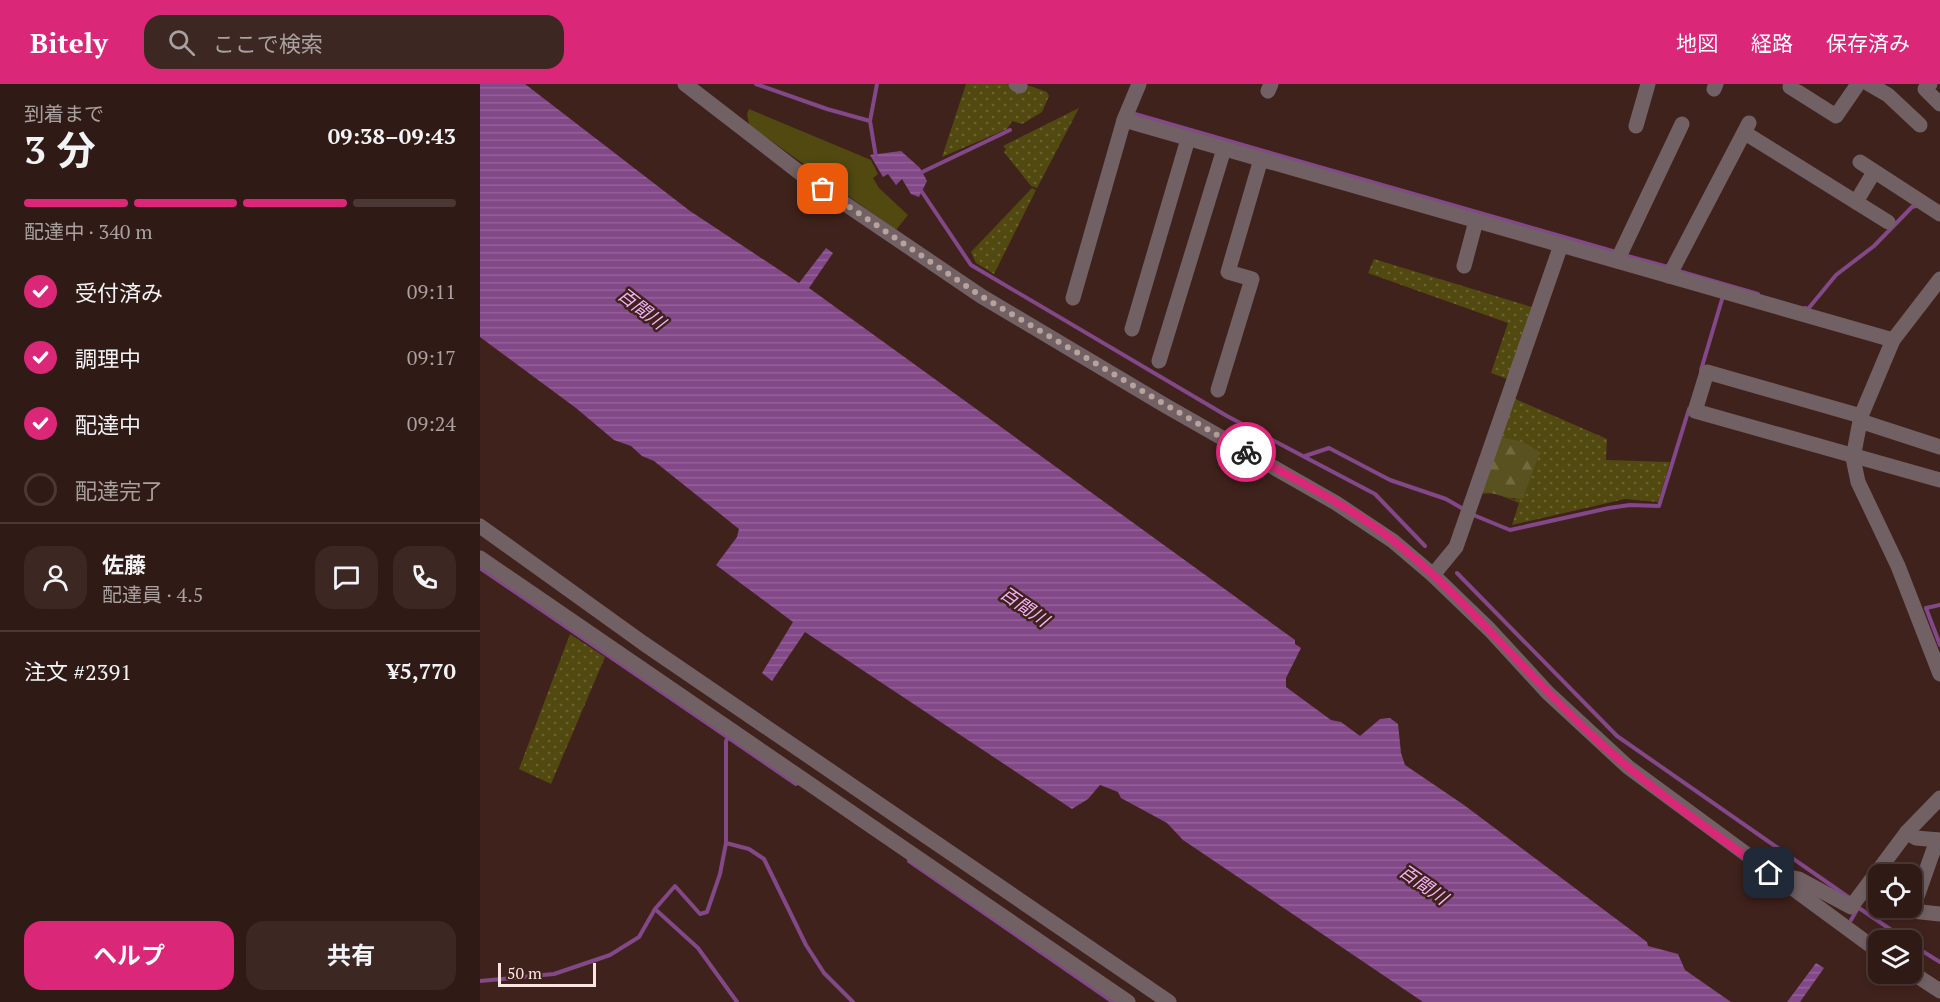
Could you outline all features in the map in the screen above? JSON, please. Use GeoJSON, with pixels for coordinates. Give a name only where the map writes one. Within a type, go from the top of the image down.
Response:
{"type":"FeatureCollection","features":[{"type":"Feature","properties":{"kind":"street"},"geometry":{"type":"LineString","coordinates":[[685,84],[804,176],[981,296],[1166,406],[1336,503],[1393,541],[1433,575],[1599,742],[1657,791],[1868,944]]}},
{"type":"Feature","properties":{"kind":"street"},"geometry":{"type":"LineString","coordinates":[[1636,126],[1648,84]]}},
{"type":"Feature","properties":{"kind":"street"},"geometry":{"type":"LineString","coordinates":[[1792,84],[1790,87],[1836,116],[1858,84]]}},
{"type":"Feature","properties":{"kind":"street"},"geometry":{"type":"LineString","coordinates":[[1869,84],[1888,95],[1920,124]]}},
{"type":"Feature","properties":{"kind":"street"},"geometry":{"type":"LineString","coordinates":[[1930,84],[1925,90],[1940,104]]}},
{"type":"Feature","properties":{"kind":"street"},"geometry":{"type":"LineString","coordinates":[[1073,298],[1136,85]]}},
{"type":"Feature","properties":{"kind":"street"},"geometry":{"type":"LineString","coordinates":[[1124,120],[1561,244],[1619,256],[1893,340]]}},
{"type":"Feature","properties":{"kind":"street"},"geometry":{"type":"LineString","coordinates":[[1619,256],[1682,124]]}},
{"type":"Feature","properties":{"kind":"street"},"geometry":{"type":"LineString","coordinates":[[1671,271],[1747,128],[1888,222]]}},
{"type":"Feature","properties":{"kind":"street"},"geometry":{"type":"LineString","coordinates":[[1132,329],[1188,139]]}},
{"type":"Feature","properties":{"kind":"street"},"geometry":{"type":"LineString","coordinates":[[1159,361],[1224,149]]}},
{"type":"Feature","properties":{"kind":"street"},"geometry":{"type":"LineString","coordinates":[[1218,390],[1252,279],[1228,272],[1261,159]]}},
{"type":"Feature","properties":{"kind":"street"},"geometry":{"type":"LineString","coordinates":[[1860,162],[1940,214]]}},
{"type":"Feature","properties":{"kind":"street"},"geometry":{"type":"LineString","coordinates":[[1856,202],[1874,172]]}},
{"type":"Feature","properties":{"kind":"street"},"geometry":{"type":"LineString","coordinates":[[1464,266],[1476,220]]}},
{"type":"Feature","properties":{"kind":"street"},"geometry":{"type":"LineString","coordinates":[[1433,575],[1456,547],[1561,244]]}},
{"type":"Feature","properties":{"kind":"street"},"geometry":{"type":"LineString","coordinates":[[1940,279],[1893,340],[1861,419],[1853,458],[1858,482],[1898,566],[1940,674]]}},
{"type":"Feature","properties":{"kind":"street"},"geometry":{"type":"LineString","coordinates":[[1940,447],[1861,419],[1707,372],[1695,411],[1853,458],[1940,480]]}},
{"type":"Feature","properties":{"kind":"street"},"geometry":{"type":"LineString","coordinates":[[480,526],[643,643],[1169,1002]]}},
{"type":"Feature","properties":{"kind":"street"},"geometry":{"type":"LineString","coordinates":[[480,558],[1128,1002]]}},
{"type":"Feature","properties":{"kind":"street"},"geometry":{"type":"LineString","coordinates":[[1769,873],[1798,879],[1851,907],[1940,798]]}},
{"type":"Feature","properties":{"kind":"street"},"geometry":{"type":"LineString","coordinates":[[1911,835],[1938,840],[1912,911],[1940,914]]}},
{"type":"Feature","properties":{"kind":"street"},"geometry":{"type":"LineString","coordinates":[[1922,979],[1940,991]]}},
{"type":"Feature","properties":{"kind":"shaded area"},"geometry":{"type":"Polygon","coordinates":[[[966,84],[1006,84],[1022,90],[1024,84],[1047,92],[1049,96],[1042,112],[1022,124],[1012,121],[1007,129],[942,157],[966,84]]]}},
{"type":"Feature","properties":{"kind":"shaded area"},"geometry":{"type":"Polygon","coordinates":[[[1079,108],[1037,188],[1031,186],[1004,152],[1006,149],[1003,146],[1079,108]]]}},
{"type":"Feature","properties":{"kind":"shaded area"},"geometry":{"type":"Polygon","coordinates":[[[749,109],[871,160],[878,174],[873,178],[879,188],[908,215],[896,230],[749,125],[747,114],[749,109]]]}},
{"type":"Feature","properties":{"kind":"shaded area"},"geometry":{"type":"Polygon","coordinates":[[[1032,188],[1036,190],[994,274],[976,263],[971,252],[1032,188]]]}},
{"type":"Feature","properties":{"kind":"shaded area"},"geometry":{"type":"Polygon","coordinates":[[[1374,259],[1535,308],[1510,380],[1491,373],[1508,323],[1368,273],[1374,259]]]}},
{"type":"Feature","properties":{"kind":"shaded area"},"geometry":{"type":"Polygon","coordinates":[[[1513,398],[1607,439],[1606,460],[1670,462],[1658,502],[1625,499],[1512,525],[1519,503],[1495,493],[1478,494],[1513,398]],[[1540,451],[1481,492],[1495,492],[1515,500],[1540,451]]]}},
{"type":"Feature","properties":{"kind":"shaded area"},"geometry":{"type":"Polygon","coordinates":[[[570,634],[605,657],[551,784],[519,769],[570,634]]]}},
{"type":"Feature","properties":{"kind":"green space"},"geometry":{"type":"Polygon","coordinates":[[[1501,437],[1523,442],[1540,452],[1523,498],[1481,492],[1501,437]]]}},
{"type":"Feature","properties":{"kind":"water","name":"百間川"},"geometry":{"type":"Polygon","coordinates":[[[480,84],[525,84],[690,211],[799,283],[826,248],[833,253],[809,288],[1295,640],[1295,644],[1301,648],[1286,678],[1286,687],[1331,720],[1341,722],[1360,736],[1380,719],[1390,718],[1398,724],[1401,753],[1405,765],[1464,805],[1647,942],[1648,946],[1678,954],[1685,970],[1731,1002],[1423,1002],[1183,840],[1167,823],[1121,798],[1118,792],[1100,785],[1088,799],[1072,809],[805,632],[772,681],[762,673],[793,622],[716,565],[737,537],[739,529],[654,461],[642,456],[631,446],[614,440],[576,408],[480,337],[480,84]]]}},
{"type":"Feature","properties":{"kind":"water"},"geometry":{"type":"Polygon","coordinates":[[[901,151],[920,168],[927,181],[919,197],[911,194],[902,179],[896,185],[888,174],[883,177],[870,155],[901,151]]]}},
{"type":"Feature","properties":{"kind":"water"},"geometry":{"type":"Polygon","coordinates":[[[1816,963],[1824,968],[1800,1002],[1787,1002],[1816,963]]]}},
{"type":"Feature","properties":{"kind":"waterway"},"geometry":{"type":"LineString","coordinates":[[756,84],[827,109],[870,121]]}},
{"type":"Feature","properties":{"kind":"waterway"},"geometry":{"type":"LineString","coordinates":[[876,157],[870,121],[877,84]]}},
{"type":"Feature","properties":{"kind":"waterway"},"geometry":{"type":"LineString","coordinates":[[1135,114],[1616,252]]}},
{"type":"Feature","properties":{"kind":"waterway"},"geometry":{"type":"LineString","coordinates":[[918,174],[1010,130]]}},
{"type":"Feature","properties":{"kind":"waterway"},"geometry":{"type":"LineString","coordinates":[[920,189],[971,265],[1227,416],[1375,494],[1425,546]]}},
{"type":"Feature","properties":{"kind":"waterway"},"geometry":{"type":"LineString","coordinates":[[1805,308],[1808,309],[1836,275],[1874,246],[1912,207],[1916,206]]}},
{"type":"Feature","properties":{"kind":"waterway"},"geometry":{"type":"LineString","coordinates":[[1624,255],[1668,267]]}},
{"type":"Feature","properties":{"kind":"waterway"},"geometry":{"type":"LineString","coordinates":[[1675,270],[1758,294]]}},
{"type":"Feature","properties":{"kind":"waterway"},"geometry":{"type":"LineString","coordinates":[[1701,370],[1723,296]]}},
{"type":"Feature","properties":{"kind":"waterway"},"geometry":{"type":"LineString","coordinates":[[1471,514],[1510,530],[1609,508],[1630,505],[1659,506],[1689,409]]}},
{"type":"Feature","properties":{"kind":"waterway"},"geometry":{"type":"LineString","coordinates":[[1305,456],[1329,448],[1390,480],[1446,499],[1465,510]]}},
{"type":"Feature","properties":{"kind":"waterway"},"geometry":{"type":"LineString","coordinates":[[480,568],[796,784]]}},
{"type":"Feature","properties":{"kind":"waterway"},"geometry":{"type":"LineString","coordinates":[[1457,573],[1617,736],[1851,899]]}},
{"type":"Feature","properties":{"kind":"waterway"},"geometry":{"type":"LineString","coordinates":[[1940,605],[1926,608],[1940,645]]}},
{"type":"Feature","properties":{"kind":"waterway"},"geometry":{"type":"LineString","coordinates":[[480,981],[554,974],[610,955],[639,937],[655,909],[675,886],[700,914],[707,912],[720,874],[726,843],[726,741],[729,736]]}},
{"type":"Feature","properties":{"kind":"waterway"},"geometry":{"type":"LineString","coordinates":[[726,843],[749,849],[764,859],[806,945],[824,973],[853,1002]]}},
{"type":"Feature","properties":{"kind":"waterway"},"geometry":{"type":"LineString","coordinates":[[909,861],[1113,1002]]}},
{"type":"Feature","properties":{"kind":"waterway"},"geometry":{"type":"LineString","coordinates":[[1851,920],[1858,908]]}},
{"type":"Feature","properties":{"kind":"waterway"},"geometry":{"type":"LineString","coordinates":[[1859,908],[1891,930]]}},
{"type":"Feature","properties":{"kind":"waterway"},"geometry":{"type":"LineString","coordinates":[[655,909],[698,948],[737,1002]]}},
{"type":"Feature","properties":{"kind":"waterway"},"geometry":{"type":"LineString","coordinates":[[1922,951],[1940,962]]}},
{"type":"Feature","properties":{"kind":"way so far"},"geometry":{"type":"LineString","coordinates":[[823,189],[981,296],[1246,452]]}},
{"type":"Feature","properties":{"kind":"route"},"geometry":{"type":"LineString","coordinates":[[1246,452],[1382,532],[1433,575],[1490,630],[1548,693],[1599,742],[1657,791],[1769,873]]}}]}
